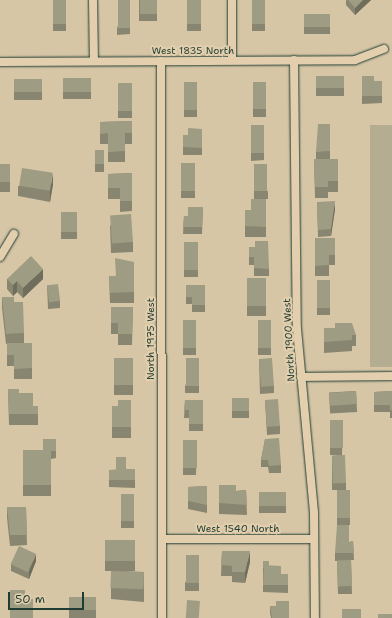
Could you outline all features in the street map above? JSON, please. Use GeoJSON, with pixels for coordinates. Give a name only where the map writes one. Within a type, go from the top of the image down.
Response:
{"type":"FeatureCollection","features":[{"type":"Feature","properties":{"kind":"street"},"geometry":{"type":"LineString","coordinates":[[93,0],[94,61]]}},
{"type":"Feature","properties":{"kind":"street"},"geometry":{"type":"LineString","coordinates":[[232,0],[232,60]]}},
{"type":"Feature","properties":{"kind":"street","name":"West 1835 North"},"geometry":{"type":"LineString","coordinates":[[0,62],[362,59],[384,49]]}},
{"type":"Feature","properties":{"kind":"street","name":"North 1900 West"},"geometry":{"type":"LineString","coordinates":[[294,60],[296,329],[314,539],[315,618]]}},
{"type":"Feature","properties":{"kind":"street","name":"North 1975 West"},"geometry":{"type":"LineString","coordinates":[[161,61],[162,618]]}},
{"type":"Feature","properties":{"kind":"street"},"geometry":{"type":"LineString","coordinates":[[0,256],[14,234]]}},
{"type":"Feature","properties":{"kind":"street"},"geometry":{"type":"LineString","coordinates":[[301,377],[392,376]]}},
{"type":"Feature","properties":{"kind":"street","name":"West 1540 North"},"geometry":{"type":"LineString","coordinates":[[162,539],[314,539]]}},
{"type":"Feature","properties":{"kind":"shaded area"},"geometry":{"type":"Polygon","coordinates":[[[370,125],[392,125],[392,367],[370,367],[370,125]]]}},
{"type":"Feature","properties":{"kind":"building"},"geometry":{"type":"Polygon","coordinates":[[[53,0],[66,0],[66,24],[53,24],[53,0]]]}},
{"type":"Feature","properties":{"kind":"building"},"geometry":{"type":"Polygon","coordinates":[[[118,0],[130,0],[130,28],[118,28],[118,0]]]}},
{"type":"Feature","properties":{"kind":"building"},"geometry":{"type":"Polygon","coordinates":[[[140,0],[157,0],[157,14],[140,14],[140,0]]]}},
{"type":"Feature","properties":{"kind":"building"},"geometry":{"type":"Polygon","coordinates":[[[187,0],[201,0],[201,24],[187,24],[187,0]]]}},
{"type":"Feature","properties":{"kind":"building"},"geometry":{"type":"Polygon","coordinates":[[[252,0],[265,0],[265,24],[252,24],[252,0]]]}},
{"type":"Feature","properties":{"kind":"building"},"geometry":{"type":"Polygon","coordinates":[[[348,0],[363,0],[355,8],[348,0]]]}},
{"type":"Feature","properties":{"kind":"building"},"geometry":{"type":"Polygon","coordinates":[[[304,14],[330,14],[330,27],[304,27],[304,14]]]}},
{"type":"Feature","properties":{"kind":"building"},"geometry":{"type":"Polygon","coordinates":[[[316,76],[344,76],[344,88],[316,88],[316,76]]]}},
{"type":"Feature","properties":{"kind":"building"},"geometry":{"type":"Polygon","coordinates":[[[362,76],[374,76],[374,81],[382,81],[382,96],[362,96],[362,76]]]}},
{"type":"Feature","properties":{"kind":"building"},"geometry":{"type":"Polygon","coordinates":[[[63,78],[91,78],[91,92],[63,92],[63,78]]]}},
{"type":"Feature","properties":{"kind":"building"},"geometry":{"type":"Polygon","coordinates":[[[14,79],[42,79],[42,92],[14,92],[14,79]]]}},
{"type":"Feature","properties":{"kind":"building"},"geometry":{"type":"Polygon","coordinates":[[[184,82],[197,82],[197,110],[184,110],[184,82]]]}},
{"type":"Feature","properties":{"kind":"building"},"geometry":{"type":"Polygon","coordinates":[[[253,82],[266,82],[266,109],[253,109],[253,82]]]}},
{"type":"Feature","properties":{"kind":"building"},"geometry":{"type":"Polygon","coordinates":[[[118,83],[132,83],[132,111],[118,111],[118,83]]]}},
{"type":"Feature","properties":{"kind":"building"},"geometry":{"type":"Polygon","coordinates":[[[132,121],[132,133],[125,133],[125,151],[108,152],[108,133],[100,134],[100,122],[132,121]]]}},
{"type":"Feature","properties":{"kind":"building"},"geometry":{"type":"Polygon","coordinates":[[[318,124],[330,124],[330,151],[316,152],[318,124]]]}},
{"type":"Feature","properties":{"kind":"building"},"geometry":{"type":"Polygon","coordinates":[[[251,125],[264,125],[264,153],[251,153],[251,125]]]}},
{"type":"Feature","properties":{"kind":"building"},"geometry":{"type":"Polygon","coordinates":[[[188,128],[202,129],[202,148],[183,147],[183,135],[188,135],[188,128]]]}},
{"type":"Feature","properties":{"kind":"building"},"geometry":{"type":"Polygon","coordinates":[[[95,150],[104,150],[104,164],[95,164],[95,150]]]}},
{"type":"Feature","properties":{"kind":"building"},"geometry":{"type":"Polygon","coordinates":[[[314,159],[338,159],[338,181],[328,181],[328,187],[315,187],[314,159]]]}},
{"type":"Feature","properties":{"kind":"building"},"geometry":{"type":"Polygon","coordinates":[[[181,163],[195,163],[195,191],[181,191],[181,163]]]}},
{"type":"Feature","properties":{"kind":"building"},"geometry":{"type":"Polygon","coordinates":[[[0,164],[10,164],[10,182],[0,182],[0,164]]]}},
{"type":"Feature","properties":{"kind":"building"},"geometry":{"type":"Polygon","coordinates":[[[254,164],[267,164],[267,191],[254,191],[254,164]]]}},
{"type":"Feature","properties":{"kind":"building"},"geometry":{"type":"Polygon","coordinates":[[[22,168],[53,173],[50,191],[19,186],[22,168]]]}},
{"type":"Feature","properties":{"kind":"building"},"geometry":{"type":"Polygon","coordinates":[[[132,173],[132,201],[120,201],[120,188],[108,188],[108,174],[132,173]]]}},
{"type":"Feature","properties":{"kind":"building"},"geometry":{"type":"Polygon","coordinates":[[[251,199],[266,199],[266,227],[245,226],[245,210],[251,210],[251,199]]]}},
{"type":"Feature","properties":{"kind":"building"},"geometry":{"type":"Polygon","coordinates":[[[335,201],[331,229],[318,230],[317,202],[335,201]]]}},
{"type":"Feature","properties":{"kind":"building"},"geometry":{"type":"Polygon","coordinates":[[[188,207],[203,207],[202,227],[183,227],[184,216],[188,216],[188,207]]]}},
{"type":"Feature","properties":{"kind":"building"},"geometry":{"type":"Polygon","coordinates":[[[61,212],[77,212],[77,232],[61,232],[61,212]]]}},
{"type":"Feature","properties":{"kind":"building"},"geometry":{"type":"Polygon","coordinates":[[[131,214],[133,242],[112,243],[110,215],[131,214]]]}},
{"type":"Feature","properties":{"kind":"building"},"geometry":{"type":"Polygon","coordinates":[[[315,238],[335,238],[335,255],[329,255],[329,265],[315,266],[315,238]]]}},
{"type":"Feature","properties":{"kind":"building"},"geometry":{"type":"Polygon","coordinates":[[[255,241],[268,241],[269,269],[254,268],[254,257],[249,257],[249,247],[255,247],[255,241]]]}},
{"type":"Feature","properties":{"kind":"building"},"geometry":{"type":"Polygon","coordinates":[[[184,242],[198,242],[198,270],[184,270],[184,242]]]}},
{"type":"Feature","properties":{"kind":"building"},"geometry":{"type":"Polygon","coordinates":[[[31,256],[43,269],[23,288],[17,281],[13,285],[7,279],[31,256]]]}},
{"type":"Feature","properties":{"kind":"building"},"geometry":{"type":"Polygon","coordinates":[[[115,258],[134,262],[134,292],[110,293],[109,276],[116,276],[115,258]]]}},
{"type":"Feature","properties":{"kind":"building"},"geometry":{"type":"Polygon","coordinates":[[[247,278],[266,278],[266,306],[247,306],[247,278]]]}},
{"type":"Feature","properties":{"kind":"building"},"geometry":{"type":"Polygon","coordinates":[[[317,280],[330,280],[330,308],[317,308],[317,280]]]}},
{"type":"Feature","properties":{"kind":"building"},"geometry":{"type":"Polygon","coordinates":[[[58,284],[60,301],[49,302],[47,285],[58,284]]]}},
{"type":"Feature","properties":{"kind":"building"},"geometry":{"type":"Polygon","coordinates":[[[186,285],[205,285],[205,305],[192,305],[192,297],[186,297],[186,285]]]}},
{"type":"Feature","properties":{"kind":"building"},"geometry":{"type":"Polygon","coordinates":[[[2,297],[14,297],[14,302],[23,302],[24,333],[6,334],[2,297]]]}},
{"type":"Feature","properties":{"kind":"building"},"geometry":{"type":"Polygon","coordinates":[[[111,307],[133,307],[132,334],[118,334],[118,323],[111,323],[111,307]]]}},
{"type":"Feature","properties":{"kind":"building"},"geometry":{"type":"Polygon","coordinates":[[[183,320],[196,320],[196,348],[183,348],[183,320]]]}},
{"type":"Feature","properties":{"kind":"building"},"geometry":{"type":"Polygon","coordinates":[[[258,320],[271,320],[271,348],[258,348],[258,320]]]}},
{"type":"Feature","properties":{"kind":"building"},"geometry":{"type":"Polygon","coordinates":[[[335,323],[352,323],[356,335],[352,335],[352,340],[324,342],[324,328],[335,328],[335,323]]]}},
{"type":"Feature","properties":{"kind":"building"},"geometry":{"type":"Polygon","coordinates":[[[7,343],[32,343],[32,368],[14,369],[14,355],[7,355],[7,343]]]}},
{"type":"Feature","properties":{"kind":"building"},"geometry":{"type":"Polygon","coordinates":[[[114,358],[133,358],[133,385],[114,385],[114,358]]]}},
{"type":"Feature","properties":{"kind":"building"},"geometry":{"type":"Polygon","coordinates":[[[186,358],[199,358],[199,386],[186,386],[186,358]]]}},
{"type":"Feature","properties":{"kind":"building"},"geometry":{"type":"Polygon","coordinates":[[[272,358],[274,386],[261,387],[259,359],[272,358]]]}},
{"type":"Feature","properties":{"kind":"building"},"geometry":{"type":"Polygon","coordinates":[[[8,389],[19,389],[19,393],[33,393],[33,406],[38,406],[38,414],[9,414],[8,389]]]}},
{"type":"Feature","properties":{"kind":"building"},"geometry":{"type":"Polygon","coordinates":[[[356,391],[357,404],[330,406],[329,393],[356,391]]]}},
{"type":"Feature","properties":{"kind":"building"},"geometry":{"type":"Polygon","coordinates":[[[392,391],[392,410],[390,410],[390,405],[374,405],[374,392],[392,391]]]}},
{"type":"Feature","properties":{"kind":"building"},"geometry":{"type":"Polygon","coordinates":[[[232,398],[249,398],[249,411],[232,411],[232,398]]]}},
{"type":"Feature","properties":{"kind":"building"},"geometry":{"type":"Polygon","coordinates":[[[278,399],[280,426],[267,427],[265,400],[278,399]]]}},
{"type":"Feature","properties":{"kind":"building"},"geometry":{"type":"Polygon","coordinates":[[[118,400],[131,400],[131,427],[112,427],[112,406],[118,406],[118,400]]]}},
{"type":"Feature","properties":{"kind":"building"},"geometry":{"type":"Polygon","coordinates":[[[185,400],[203,400],[203,424],[189,424],[189,410],[184,410],[185,400]]]}},
{"type":"Feature","properties":{"kind":"building"},"geometry":{"type":"Polygon","coordinates":[[[330,420],[343,420],[343,448],[330,448],[330,420]]]}},
{"type":"Feature","properties":{"kind":"building"},"geometry":{"type":"Polygon","coordinates":[[[279,438],[281,465],[269,466],[268,460],[261,460],[265,439],[279,438]]]}},
{"type":"Feature","properties":{"kind":"building"},"geometry":{"type":"Polygon","coordinates":[[[43,439],[56,439],[56,451],[43,450],[43,439]]]}},
{"type":"Feature","properties":{"kind":"building"},"geometry":{"type":"Polygon","coordinates":[[[183,440],[197,440],[197,468],[183,468],[183,440]]]}},
{"type":"Feature","properties":{"kind":"building"},"geometry":{"type":"Polygon","coordinates":[[[23,450],[51,450],[51,485],[23,485],[23,450]]]}},
{"type":"Feature","properties":{"kind":"building"},"geometry":{"type":"Polygon","coordinates":[[[332,455],[345,455],[346,483],[333,483],[332,455]]]}},
{"type":"Feature","properties":{"kind":"building"},"geometry":{"type":"Polygon","coordinates":[[[116,457],[126,457],[126,469],[135,469],[135,480],[109,480],[109,470],[116,470],[116,457]]]}},
{"type":"Feature","properties":{"kind":"building"},"geometry":{"type":"Polygon","coordinates":[[[219,485],[236,485],[236,491],[246,490],[247,505],[219,503],[219,485]]]}},
{"type":"Feature","properties":{"kind":"building"},"geometry":{"type":"Polygon","coordinates":[[[207,486],[207,505],[188,501],[188,487],[207,486]]]}},
{"type":"Feature","properties":{"kind":"building"},"geometry":{"type":"Polygon","coordinates":[[[337,490],[350,490],[350,518],[337,518],[337,490]]]}},
{"type":"Feature","properties":{"kind":"building"},"geometry":{"type":"Polygon","coordinates":[[[259,492],[286,492],[286,506],[259,506],[259,492]]]}},
{"type":"Feature","properties":{"kind":"building"},"geometry":{"type":"Polygon","coordinates":[[[121,494],[134,494],[134,521],[121,521],[121,494]]]}},
{"type":"Feature","properties":{"kind":"building"},"geometry":{"type":"Polygon","coordinates":[[[7,507],[26,507],[27,535],[10,535],[7,507]]]}},
{"type":"Feature","properties":{"kind":"building"},"geometry":{"type":"Polygon","coordinates":[[[337,525],[349,525],[349,542],[353,541],[354,553],[335,553],[337,525]]]}},
{"type":"Feature","properties":{"kind":"building"},"geometry":{"type":"Polygon","coordinates":[[[105,540],[135,540],[135,561],[105,561],[105,540]]]}},
{"type":"Feature","properties":{"kind":"building"},"geometry":{"type":"Polygon","coordinates":[[[19,546],[36,554],[28,572],[11,564],[19,546]]]}},
{"type":"Feature","properties":{"kind":"building"},"geometry":{"type":"Polygon","coordinates":[[[222,551],[250,551],[245,572],[232,572],[232,566],[221,565],[222,551]]]}},
{"type":"Feature","properties":{"kind":"building"},"geometry":{"type":"Polygon","coordinates":[[[186,555],[199,555],[199,583],[186,583],[186,555]]]}},
{"type":"Feature","properties":{"kind":"building"},"geometry":{"type":"Polygon","coordinates":[[[337,560],[351,560],[352,586],[338,586],[337,560]]]}},
{"type":"Feature","properties":{"kind":"building"},"geometry":{"type":"Polygon","coordinates":[[[263,561],[269,561],[269,566],[264,565],[263,568],[263,561]]]}},
{"type":"Feature","properties":{"kind":"building"},"geometry":{"type":"Polygon","coordinates":[[[264,565],[281,566],[281,574],[288,574],[288,585],[263,585],[264,565]]]}},
{"type":"Feature","properties":{"kind":"building"},"geometry":{"type":"Polygon","coordinates":[[[111,571],[144,572],[143,589],[110,588],[111,571]]]}},
{"type":"Feature","properties":{"kind":"building"},"geometry":{"type":"Polygon","coordinates":[[[10,590],[25,590],[25,599],[33,599],[33,618],[10,618],[10,590]]]}},
{"type":"Feature","properties":{"kind":"building"},"geometry":{"type":"Polygon","coordinates":[[[69,597],[96,597],[96,610],[69,610],[69,597]]]}},
{"type":"Feature","properties":{"kind":"building"},"geometry":{"type":"Polygon","coordinates":[[[187,600],[200,601],[199,618],[186,618],[187,600]]]}},
{"type":"Feature","properties":{"kind":"building"},"geometry":{"type":"Polygon","coordinates":[[[276,601],[289,601],[289,618],[272,618],[270,606],[276,606],[276,601]]]}},
{"type":"Feature","properties":{"kind":"building"},"geometry":{"type":"Polygon","coordinates":[[[342,609],[361,609],[361,618],[342,618],[342,609]]]}},
{"type":"Feature","properties":{"kind":"building"},"geometry":{"type":"Polygon","coordinates":[[[378,614],[392,614],[392,618],[378,618],[378,614]]]}}]}
